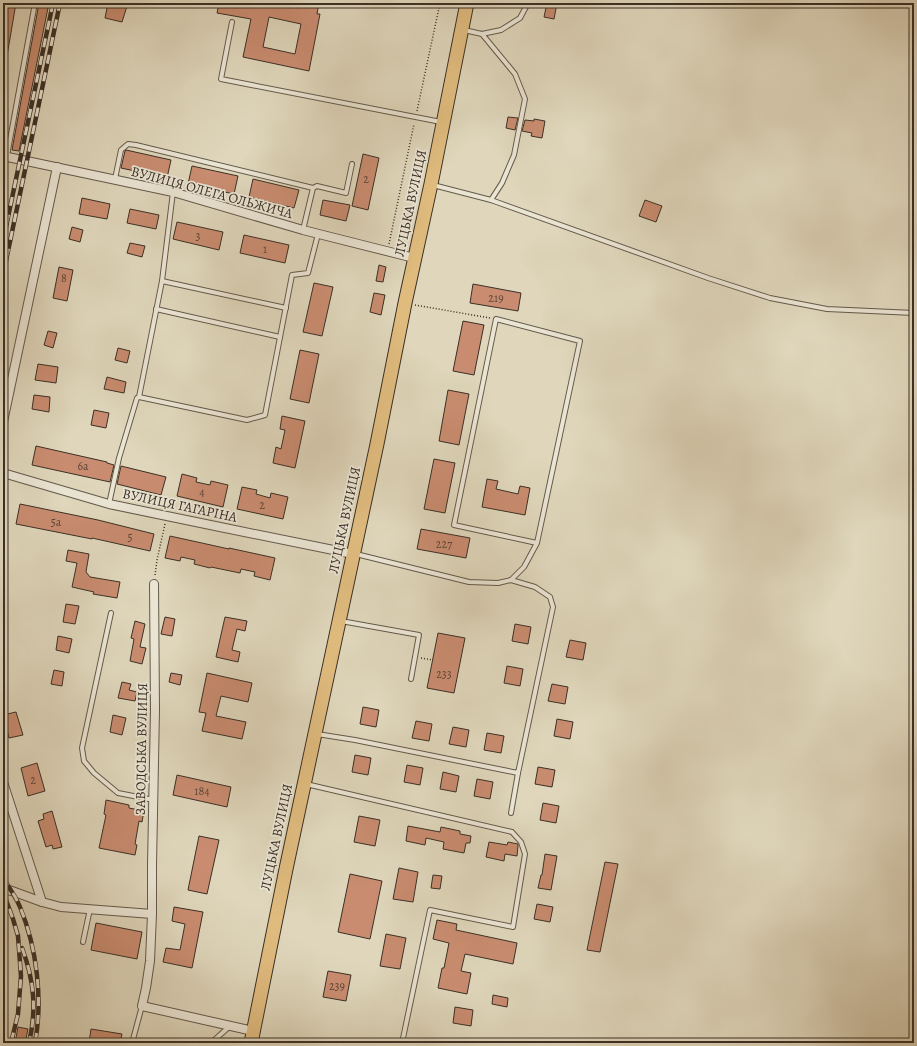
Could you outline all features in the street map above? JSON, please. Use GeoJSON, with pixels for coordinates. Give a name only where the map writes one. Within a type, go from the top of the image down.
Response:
{"type":"FeatureCollection","features":[{"type":"Feature","properties":{"kind":"main road","name":"ЛУЦЬКА ВУЛИЦЯ"},"geometry":{"type":"LineString","coordinates":[[252,1037],[284,877],[377,444],[467,3]]}},
{"type":"Feature","properties":{"kind":"street","name":"ВУЛИЦЯ ОЛЕГА ОЛЬЖИЧА"},"geometry":{"type":"LineString","coordinates":[[5,156],[173,192],[303,230],[414,258]]}},
{"type":"Feature","properties":{"kind":"street"},"geometry":{"type":"LineString","coordinates":[[3,422],[57,167]]}},
{"type":"Feature","properties":{"kind":"street","name":"ВУЛИЦЯ ГАГАРІНА"},"geometry":{"type":"LineString","coordinates":[[3,473],[109,504],[353,554]]}},
{"type":"Feature","properties":{"kind":"street","name":"ЗАВОДСЬКА ВУЛИЦЯ"},"geometry":{"type":"LineString","coordinates":[[142,1006],[150,961],[152,914],[155,710],[154,584]]}},
{"type":"Feature","properties":{"kind":"street"},"geometry":{"type":"LineString","coordinates":[[3,782],[42,902]]}},
{"type":"Feature","properties":{"kind":"street"},"geometry":{"type":"LineString","coordinates":[[3,889],[61,907],[152,914]]}},
{"type":"Feature","properties":{"kind":"street"},"geometry":{"type":"LineString","coordinates":[[142,1006],[230,1026],[252,1037]]}},
{"type":"Feature","properties":{"kind":"lane"},"geometry":{"type":"LineString","coordinates":[[3,10],[4,3]]}},
{"type":"Feature","properties":{"kind":"lane"},"geometry":{"type":"LineString","coordinates":[[5,156],[35,3]]}},
{"type":"Feature","properties":{"kind":"lane"},"geometry":{"type":"LineString","coordinates":[[462,30],[482,34],[501,30],[520,18],[528,3]]}},
{"type":"Feature","properties":{"kind":"lane"},"geometry":{"type":"LineString","coordinates":[[232,22],[221,79],[443,123]]}},
{"type":"Feature","properties":{"kind":"lane"},"geometry":{"type":"LineString","coordinates":[[482,34],[515,74],[525,99],[514,155],[502,183],[491,200]]}},
{"type":"Feature","properties":{"kind":"lane"},"geometry":{"type":"LineString","coordinates":[[114,180],[120,150],[128,144],[313,188],[317,186],[346,193],[352,164]]}},
{"type":"Feature","properties":{"kind":"lane"},"geometry":{"type":"LineString","coordinates":[[431,184],[491,200],[708,278],[770,298],[827,309],[914,313]]}},
{"type":"Feature","properties":{"kind":"lane"},"geometry":{"type":"LineString","coordinates":[[303,230],[313,188]]}},
{"type":"Feature","properties":{"kind":"lane"},"geometry":{"type":"LineString","coordinates":[[109,504],[119,458],[137,398],[139,397],[162,281],[173,192]]}},
{"type":"Feature","properties":{"kind":"lane"},"geometry":{"type":"LineString","coordinates":[[139,397],[247,420],[264,416],[292,275],[308,273],[318,234]]}},
{"type":"Feature","properties":{"kind":"lane"},"geometry":{"type":"LineString","coordinates":[[162,281],[286,308]]}},
{"type":"Feature","properties":{"kind":"lane"},"geometry":{"type":"LineString","coordinates":[[156,309],[280,337]]}},
{"type":"Feature","properties":{"kind":"lane"},"geometry":{"type":"LineString","coordinates":[[511,580],[524,567],[537,543],[580,341],[496,319],[454,525],[537,543]]}},
{"type":"Feature","properties":{"kind":"lane"},"geometry":{"type":"LineString","coordinates":[[353,554],[469,582],[498,583],[511,580],[535,587],[550,597],[553,607],[511,813]]}},
{"type":"Feature","properties":{"kind":"lane"},"geometry":{"type":"LineString","coordinates":[[111,613],[82,748],[84,761],[94,773],[118,793],[154,800]]}},
{"type":"Feature","properties":{"kind":"lane"},"geometry":{"type":"LineString","coordinates":[[339,620],[419,635],[411,679]]}},
{"type":"Feature","properties":{"kind":"lane"},"geometry":{"type":"LineString","coordinates":[[315,734],[363,741],[518,773]]}},
{"type":"Feature","properties":{"kind":"lane"},"geometry":{"type":"LineString","coordinates":[[304,783],[512,832],[521,842],[524,854],[513,927],[430,910],[402,1043]]}},
{"type":"Feature","properties":{"kind":"lane"},"geometry":{"type":"LineString","coordinates":[[83,942],[90,909]]}},
{"type":"Feature","properties":{"kind":"lane"},"geometry":{"type":"LineString","coordinates":[[132,1043],[142,1006]]}},
{"type":"Feature","properties":{"kind":"lane"},"geometry":{"type":"LineString","coordinates":[[211,1043],[230,1026]]}},
{"type":"Feature","properties":{"kind":"lane"},"geometry":{"type":"LineString","coordinates":[[165,1041],[176,1043]]}},
{"type":"Feature","properties":{"kind":"path"},"geometry":{"type":"LineString","coordinates":[[387,252],[440,3]]}},
{"type":"Feature","properties":{"kind":"path"},"geometry":{"type":"LineString","coordinates":[[405,303],[496,319]]}},
{"type":"Feature","properties":{"kind":"path"},"geometry":{"type":"LineString","coordinates":[[154,584],[157,560],[167,516]]}},
{"type":"Feature","properties":{"kind":"path"},"geometry":{"type":"LineString","coordinates":[[415,657],[433,660]]}},
{"type":"Feature","properties":{"kind":"building"},"geometry":{"type":"Polygon","coordinates":[[[7,3],[16,3],[7,56],[3,56],[3,14],[6,11],[7,3]]]}},
{"type":"Feature","properties":{"kind":"building"},"geometry":{"type":"Polygon","coordinates":[[[39,3],[49,3],[19,151],[12,150],[39,3]]]}},
{"type":"Feature","properties":{"kind":"building"},"geometry":{"type":"Polygon","coordinates":[[[108,3],[128,3],[122,22],[105,18],[108,3]]]}},
{"type":"Feature","properties":{"kind":"building"},"geometry":{"type":"Polygon","coordinates":[[[219,3],[319,3],[317,14],[320,14],[309,71],[243,57],[251,19],[217,13],[219,3]],[[269,17],[263,47],[295,54],[301,24],[269,17]]]}},
{"type":"Feature","properties":{"kind":"building"},"geometry":{"type":"Polygon","coordinates":[[[547,3],[557,3],[554,19],[544,17],[547,3]]]}},
{"type":"Feature","properties":{"kind":"building"},"geometry":{"type":"Polygon","coordinates":[[[508,117],[518,118],[515,130],[506,128],[508,117]]]}},
{"type":"Feature","properties":{"kind":"building"},"geometry":{"type":"Polygon","coordinates":[[[534,119],[545,121],[542,138],[531,136],[532,133],[522,131],[525,120],[534,121],[534,119]]]}},
{"type":"Feature","properties":{"kind":"building"},"geometry":{"type":"Polygon","coordinates":[[[126,150],[171,160],[167,178],[121,168],[126,150]]]}},
{"type":"Feature","properties":{"kind":"building"},"geometry":{"type":"Polygon","coordinates":[[[363,154],[379,158],[368,210],[352,206],[363,154]]]}},
{"type":"Feature","properties":{"kind":"building"},"geometry":{"type":"Polygon","coordinates":[[[192,166],[238,176],[234,194],[188,184],[192,166]]]}},
{"type":"Feature","properties":{"kind":"building"},"geometry":{"type":"Polygon","coordinates":[[[253,179],[299,190],[294,208],[249,197],[253,179]]]}},
{"type":"Feature","properties":{"kind":"building"},"geometry":{"type":"Polygon","coordinates":[[[82,198],[110,204],[107,219],[79,214],[82,198]]]}},
{"type":"Feature","properties":{"kind":"building"},"geometry":{"type":"Polygon","coordinates":[[[323,200],[350,205],[346,221],[320,215],[323,200]]]}},
{"type":"Feature","properties":{"kind":"building"},"geometry":{"type":"Polygon","coordinates":[[[645,200],[662,206],[656,222],[639,216],[645,200]]]}},
{"type":"Feature","properties":{"kind":"building"},"geometry":{"type":"Polygon","coordinates":[[[130,209],[159,215],[156,229],[127,223],[130,209]]]}},
{"type":"Feature","properties":{"kind":"building"},"geometry":{"type":"Polygon","coordinates":[[[177,222],[223,232],[219,250],[173,239],[177,222]]]}},
{"type":"Feature","properties":{"kind":"building"},"geometry":{"type":"Polygon","coordinates":[[[72,227],[83,230],[80,242],[69,239],[72,227]]]}},
{"type":"Feature","properties":{"kind":"building"},"geometry":{"type":"Polygon","coordinates":[[[244,235],[289,245],[285,263],[240,253],[244,235]]]}},
{"type":"Feature","properties":{"kind":"building"},"geometry":{"type":"Polygon","coordinates":[[[130,243],[145,246],[142,257],[127,253],[130,243]]]}},
{"type":"Feature","properties":{"kind":"building"},"geometry":{"type":"Polygon","coordinates":[[[379,265],[386,267],[383,282],[376,281],[379,265]]]}},
{"type":"Feature","properties":{"kind":"building"},"geometry":{"type":"Polygon","coordinates":[[[59,267],[73,270],[67,301],[53,298],[59,267]]]}},
{"type":"Feature","properties":{"kind":"building"},"geometry":{"type":"Polygon","coordinates":[[[314,283],[333,287],[322,336],[303,332],[314,283]]]}},
{"type":"Feature","properties":{"kind":"building"},"geometry":{"type":"Polygon","coordinates":[[[473,284],[521,293],[518,311],[470,303],[473,284]]]}},
{"type":"Feature","properties":{"kind":"building"},"geometry":{"type":"Polygon","coordinates":[[[374,293],[385,295],[381,315],[370,312],[374,293]]]}},
{"type":"Feature","properties":{"kind":"building"},"geometry":{"type":"Polygon","coordinates":[[[463,321],[484,325],[474,375],[453,371],[463,321]]]}},
{"type":"Feature","properties":{"kind":"building"},"geometry":{"type":"Polygon","coordinates":[[[48,331],[57,333],[53,348],[44,345],[48,331]]]}},
{"type":"Feature","properties":{"kind":"building"},"geometry":{"type":"Polygon","coordinates":[[[118,348],[130,351],[127,363],[115,360],[118,348]]]}},
{"type":"Feature","properties":{"kind":"building"},"geometry":{"type":"Polygon","coordinates":[[[300,350],[319,354],[309,403],[290,399],[300,350]]]}},
{"type":"Feature","properties":{"kind":"building"},"geometry":{"type":"Polygon","coordinates":[[[38,364],[58,367],[56,383],[35,380],[38,364]]]}},
{"type":"Feature","properties":{"kind":"building"},"geometry":{"type":"Polygon","coordinates":[[[107,377],[126,382],[124,393],[104,389],[107,377]]]}},
{"type":"Feature","properties":{"kind":"building"},"geometry":{"type":"Polygon","coordinates":[[[448,390],[469,394],[459,445],[439,441],[448,390]]]}},
{"type":"Feature","properties":{"kind":"building"},"geometry":{"type":"Polygon","coordinates":[[[34,395],[50,397],[49,412],[32,409],[34,395]]]}},
{"type":"Feature","properties":{"kind":"building"},"geometry":{"type":"Polygon","coordinates":[[[94,410],[109,413],[106,428],[91,425],[94,410]]]}},
{"type":"Feature","properties":{"kind":"building"},"geometry":{"type":"Polygon","coordinates":[[[282,416],[305,421],[295,468],[273,463],[276,447],[281,449],[285,430],[280,429],[282,416]]]}},
{"type":"Feature","properties":{"kind":"building"},"geometry":{"type":"Polygon","coordinates":[[[36,446],[107,462],[114,465],[110,482],[32,465],[36,446]]]}},
{"type":"Feature","properties":{"kind":"building"},"geometry":{"type":"Polygon","coordinates":[[[434,459],[455,463],[445,513],[424,509],[434,459]]]}},
{"type":"Feature","properties":{"kind":"building"},"geometry":{"type":"Polygon","coordinates":[[[121,466],[166,477],[161,495],[117,484],[121,466]]]}},
{"type":"Feature","properties":{"kind":"building"},"geometry":{"type":"Polygon","coordinates":[[[182,474],[197,478],[196,482],[210,485],[211,481],[228,485],[223,507],[177,496],[182,474]]]}},
{"type":"Feature","properties":{"kind":"building"},"geometry":{"type":"Polygon","coordinates":[[[487,479],[498,481],[496,489],[518,494],[520,486],[530,488],[525,515],[482,507],[487,479]]]}},
{"type":"Feature","properties":{"kind":"building"},"geometry":{"type":"Polygon","coordinates":[[[242,487],[257,490],[256,494],[270,498],[271,493],[288,497],[283,519],[237,509],[242,487]]]}},
{"type":"Feature","properties":{"kind":"building"},"geometry":{"type":"Polygon","coordinates":[[[20,504],[98,520],[154,534],[150,551],[92,538],[16,524],[20,504]]]}},
{"type":"Feature","properties":{"kind":"building"},"geometry":{"type":"Polygon","coordinates":[[[421,529],[470,538],[466,558],[417,549],[421,529]]]}},
{"type":"Feature","properties":{"kind":"building"},"geometry":{"type":"Polygon","coordinates":[[[170,536],[275,558],[270,580],[254,576],[255,572],[241,569],[240,573],[194,564],[195,560],[181,557],[180,561],[165,558],[170,536]]]}},
{"type":"Feature","properties":{"kind":"building"},"geometry":{"type":"Polygon","coordinates":[[[68,550],[89,554],[86,572],[90,577],[120,582],[117,598],[93,594],[94,592],[72,587],[77,563],[66,561],[68,550]]]}},
{"type":"Feature","properties":{"kind":"building"},"geometry":{"type":"Polygon","coordinates":[[[66,604],[79,606],[75,624],[63,622],[66,604]]]}},
{"type":"Feature","properties":{"kind":"building"},"geometry":{"type":"Polygon","coordinates":[[[165,617],[175,619],[172,636],[161,634],[165,617]]]}},
{"type":"Feature","properties":{"kind":"building"},"geometry":{"type":"Polygon","coordinates":[[[225,617],[247,621],[245,631],[237,629],[232,650],[240,652],[238,662],[216,657],[225,617]]]}},
{"type":"Feature","properties":{"kind":"building"},"geometry":{"type":"Polygon","coordinates":[[[135,621],[145,624],[140,647],[146,648],[142,664],[130,661],[134,639],[131,638],[135,621]]]}},
{"type":"Feature","properties":{"kind":"building"},"geometry":{"type":"Polygon","coordinates":[[[515,624],[531,627],[528,644],[512,641],[515,624]]]}},
{"type":"Feature","properties":{"kind":"building"},"geometry":{"type":"Polygon","coordinates":[[[438,633],[465,638],[454,693],[427,688],[438,633]]]}},
{"type":"Feature","properties":{"kind":"building"},"geometry":{"type":"Polygon","coordinates":[[[58,636],[72,639],[69,653],[56,650],[58,636]]]}},
{"type":"Feature","properties":{"kind":"building"},"geometry":{"type":"Polygon","coordinates":[[[570,640],[586,643],[583,660],[566,657],[570,640]]]}},
{"type":"Feature","properties":{"kind":"building"},"geometry":{"type":"Polygon","coordinates":[[[507,666],[523,669],[520,686],[504,683],[507,666]]]}},
{"type":"Feature","properties":{"kind":"building"},"geometry":{"type":"Polygon","coordinates":[[[54,670],[64,672],[62,686],[51,684],[54,670]]]}},
{"type":"Feature","properties":{"kind":"building"},"geometry":{"type":"Polygon","coordinates":[[[171,673],[182,675],[180,685],[169,682],[171,673]]]}},
{"type":"Feature","properties":{"kind":"building"},"geometry":{"type":"Polygon","coordinates":[[[207,673],[252,683],[248,702],[221,696],[216,716],[246,722],[242,739],[202,731],[206,713],[199,712],[207,673]]]}},
{"type":"Feature","properties":{"kind":"building"},"geometry":{"type":"Polygon","coordinates":[[[122,682],[131,684],[129,690],[137,692],[135,701],[118,698],[122,682]]]}},
{"type":"Feature","properties":{"kind":"building"},"geometry":{"type":"Polygon","coordinates":[[[552,684],[568,687],[565,704],[548,701],[552,684]]]}},
{"type":"Feature","properties":{"kind":"building"},"geometry":{"type":"Polygon","coordinates":[[[363,707],[379,710],[376,727],[360,724],[363,707]]]}},
{"type":"Feature","properties":{"kind":"building"},"geometry":{"type":"Polygon","coordinates":[[[16,712],[23,735],[9,738],[3,715],[16,712]]]}},
{"type":"Feature","properties":{"kind":"building"},"geometry":{"type":"Polygon","coordinates":[[[113,715],[126,718],[122,735],[110,732],[113,715]]]}},
{"type":"Feature","properties":{"kind":"building"},"geometry":{"type":"Polygon","coordinates":[[[557,719],[573,722],[570,739],[554,736],[557,719]]]}},
{"type":"Feature","properties":{"kind":"building"},"geometry":{"type":"Polygon","coordinates":[[[416,721],[432,724],[429,741],[412,738],[416,721]]]}},
{"type":"Feature","properties":{"kind":"building"},"geometry":{"type":"Polygon","coordinates":[[[453,727],[469,730],[466,747],[449,744],[453,727]]]}},
{"type":"Feature","properties":{"kind":"building"},"geometry":{"type":"Polygon","coordinates":[[[487,733],[504,736],[501,753],[484,750],[487,733]]]}},
{"type":"Feature","properties":{"kind":"building"},"geometry":{"type":"Polygon","coordinates":[[[355,755],[371,758],[368,775],[352,772],[355,755]]]}},
{"type":"Feature","properties":{"kind":"building"},"geometry":{"type":"Polygon","coordinates":[[[37,763],[45,791],[28,796],[21,768],[37,763]]]}},
{"type":"Feature","properties":{"kind":"building"},"geometry":{"type":"Polygon","coordinates":[[[407,765],[423,768],[420,785],[404,782],[407,765]]]}},
{"type":"Feature","properties":{"kind":"building"},"geometry":{"type":"Polygon","coordinates":[[[538,767],[555,770],[552,787],[535,784],[538,767]]]}},
{"type":"Feature","properties":{"kind":"building"},"geometry":{"type":"Polygon","coordinates":[[[443,772],[459,776],[456,792],[440,789],[443,772]]]}},
{"type":"Feature","properties":{"kind":"building"},"geometry":{"type":"Polygon","coordinates":[[[177,775],[231,787],[227,807],[173,795],[177,775]]]}},
{"type":"Feature","properties":{"kind":"building"},"geometry":{"type":"Polygon","coordinates":[[[477,779],[493,782],[490,799],[474,796],[477,779]]]}},
{"type":"Feature","properties":{"kind":"building"},"geometry":{"type":"Polygon","coordinates":[[[106,800],[129,805],[129,808],[144,811],[142,822],[139,821],[135,844],[137,845],[135,855],[99,848],[106,815],[104,814],[106,800]]]}},
{"type":"Feature","properties":{"kind":"building"},"geometry":{"type":"Polygon","coordinates":[[[543,803],[559,806],[556,823],[540,820],[543,803]]]}},
{"type":"Feature","properties":{"kind":"building"},"geometry":{"type":"Polygon","coordinates":[[[52,811],[62,847],[53,849],[52,845],[46,847],[38,821],[44,819],[43,814],[52,811]]]}},
{"type":"Feature","properties":{"kind":"building"},"geometry":{"type":"Polygon","coordinates":[[[359,816],[380,820],[375,846],[354,842],[359,816]]]}},
{"type":"Feature","properties":{"kind":"building"},"geometry":{"type":"Polygon","coordinates":[[[408,826],[440,832],[441,827],[460,831],[460,834],[471,836],[470,843],[466,843],[464,853],[443,849],[444,842],[426,838],[425,845],[406,841],[408,826]]]}},
{"type":"Feature","properties":{"kind":"building"},"geometry":{"type":"Polygon","coordinates":[[[199,836],[219,840],[207,894],[188,890],[199,836]]]}},
{"type":"Feature","properties":{"kind":"building"},"geometry":{"type":"Polygon","coordinates":[[[489,842],[507,845],[508,842],[518,844],[517,856],[505,854],[504,861],[486,857],[489,842]]]}},
{"type":"Feature","properties":{"kind":"building"},"geometry":{"type":"Polygon","coordinates":[[[545,854],[557,856],[551,890],[538,888],[542,875],[545,854]]]}},
{"type":"Feature","properties":{"kind":"building"},"geometry":{"type":"Polygon","coordinates":[[[605,862],[618,864],[600,952],[587,950],[605,862]]]}},
{"type":"Feature","properties":{"kind":"building"},"geometry":{"type":"Polygon","coordinates":[[[399,868],[418,872],[413,902],[393,899],[399,868]]]}},
{"type":"Feature","properties":{"kind":"building"},"geometry":{"type":"Polygon","coordinates":[[[350,874],[382,881],[370,939],[338,932],[350,874]]]}},
{"type":"Feature","properties":{"kind":"building"},"geometry":{"type":"Polygon","coordinates":[[[433,875],[442,876],[440,889],[431,888],[433,875]]]}},
{"type":"Feature","properties":{"kind":"building"},"geometry":{"type":"Polygon","coordinates":[[[537,904],[553,907],[550,922],[534,919],[537,904]]]}},
{"type":"Feature","properties":{"kind":"building"},"geometry":{"type":"Polygon","coordinates":[[[174,907],[203,912],[192,968],[163,962],[166,948],[180,950],[185,924],[172,921],[174,907]]]}},
{"type":"Feature","properties":{"kind":"building"},"geometry":{"type":"Polygon","coordinates":[[[437,920],[457,924],[456,930],[517,943],[513,964],[465,954],[461,971],[471,973],[467,994],[438,988],[449,943],[433,939],[437,920]]]}},
{"type":"Feature","properties":{"kind":"building"},"geometry":{"type":"Polygon","coordinates":[[[96,923],[142,932],[137,959],[91,950],[96,923]]]}},
{"type":"Feature","properties":{"kind":"building"},"geometry":{"type":"Polygon","coordinates":[[[386,934],[406,938],[400,969],[380,966],[386,934]]]}},
{"type":"Feature","properties":{"kind":"building"},"geometry":{"type":"Polygon","coordinates":[[[328,971],[351,975],[346,1001],[323,997],[328,971]]]}},
{"type":"Feature","properties":{"kind":"building"},"geometry":{"type":"Polygon","coordinates":[[[493,995],[508,998],[507,1007],[492,1004],[493,995]]]}},
{"type":"Feature","properties":{"kind":"building"},"geometry":{"type":"Polygon","coordinates":[[[455,1007],[473,1010],[471,1026],[453,1023],[455,1007]]]}},
{"type":"Feature","properties":{"kind":"building"},"geometry":{"type":"Polygon","coordinates":[[[18,1027],[28,1029],[25,1043],[15,1043],[18,1027]]]}},
{"type":"Feature","properties":{"kind":"building"},"geometry":{"type":"Polygon","coordinates":[[[91,1029],[122,1034],[120,1043],[89,1043],[91,1029]]]}},
{"type":"Feature","properties":{"kind":"railway"},"geometry":{"type":"LineString","coordinates":[[3,241],[53,3]]}},
{"type":"Feature","properties":{"kind":"railway"},"geometry":{"type":"LineString","coordinates":[[3,275],[60,3]]}},
{"type":"Feature","properties":{"kind":"railway"},"geometry":{"type":"LineString","coordinates":[[3,878],[20,907],[31,940],[37,974],[38,992],[35,1043]]}},
{"type":"Feature","properties":{"kind":"railway"},"geometry":{"type":"LineString","coordinates":[[3,892],[18,936],[21,976],[18,1014],[11,1043]]}},
{"type":"Feature","properties":{"kind":"railway"},"geometry":{"type":"LineString","coordinates":[[22,948],[32,983],[33,995],[33,1018],[29,1043]]}}]}
